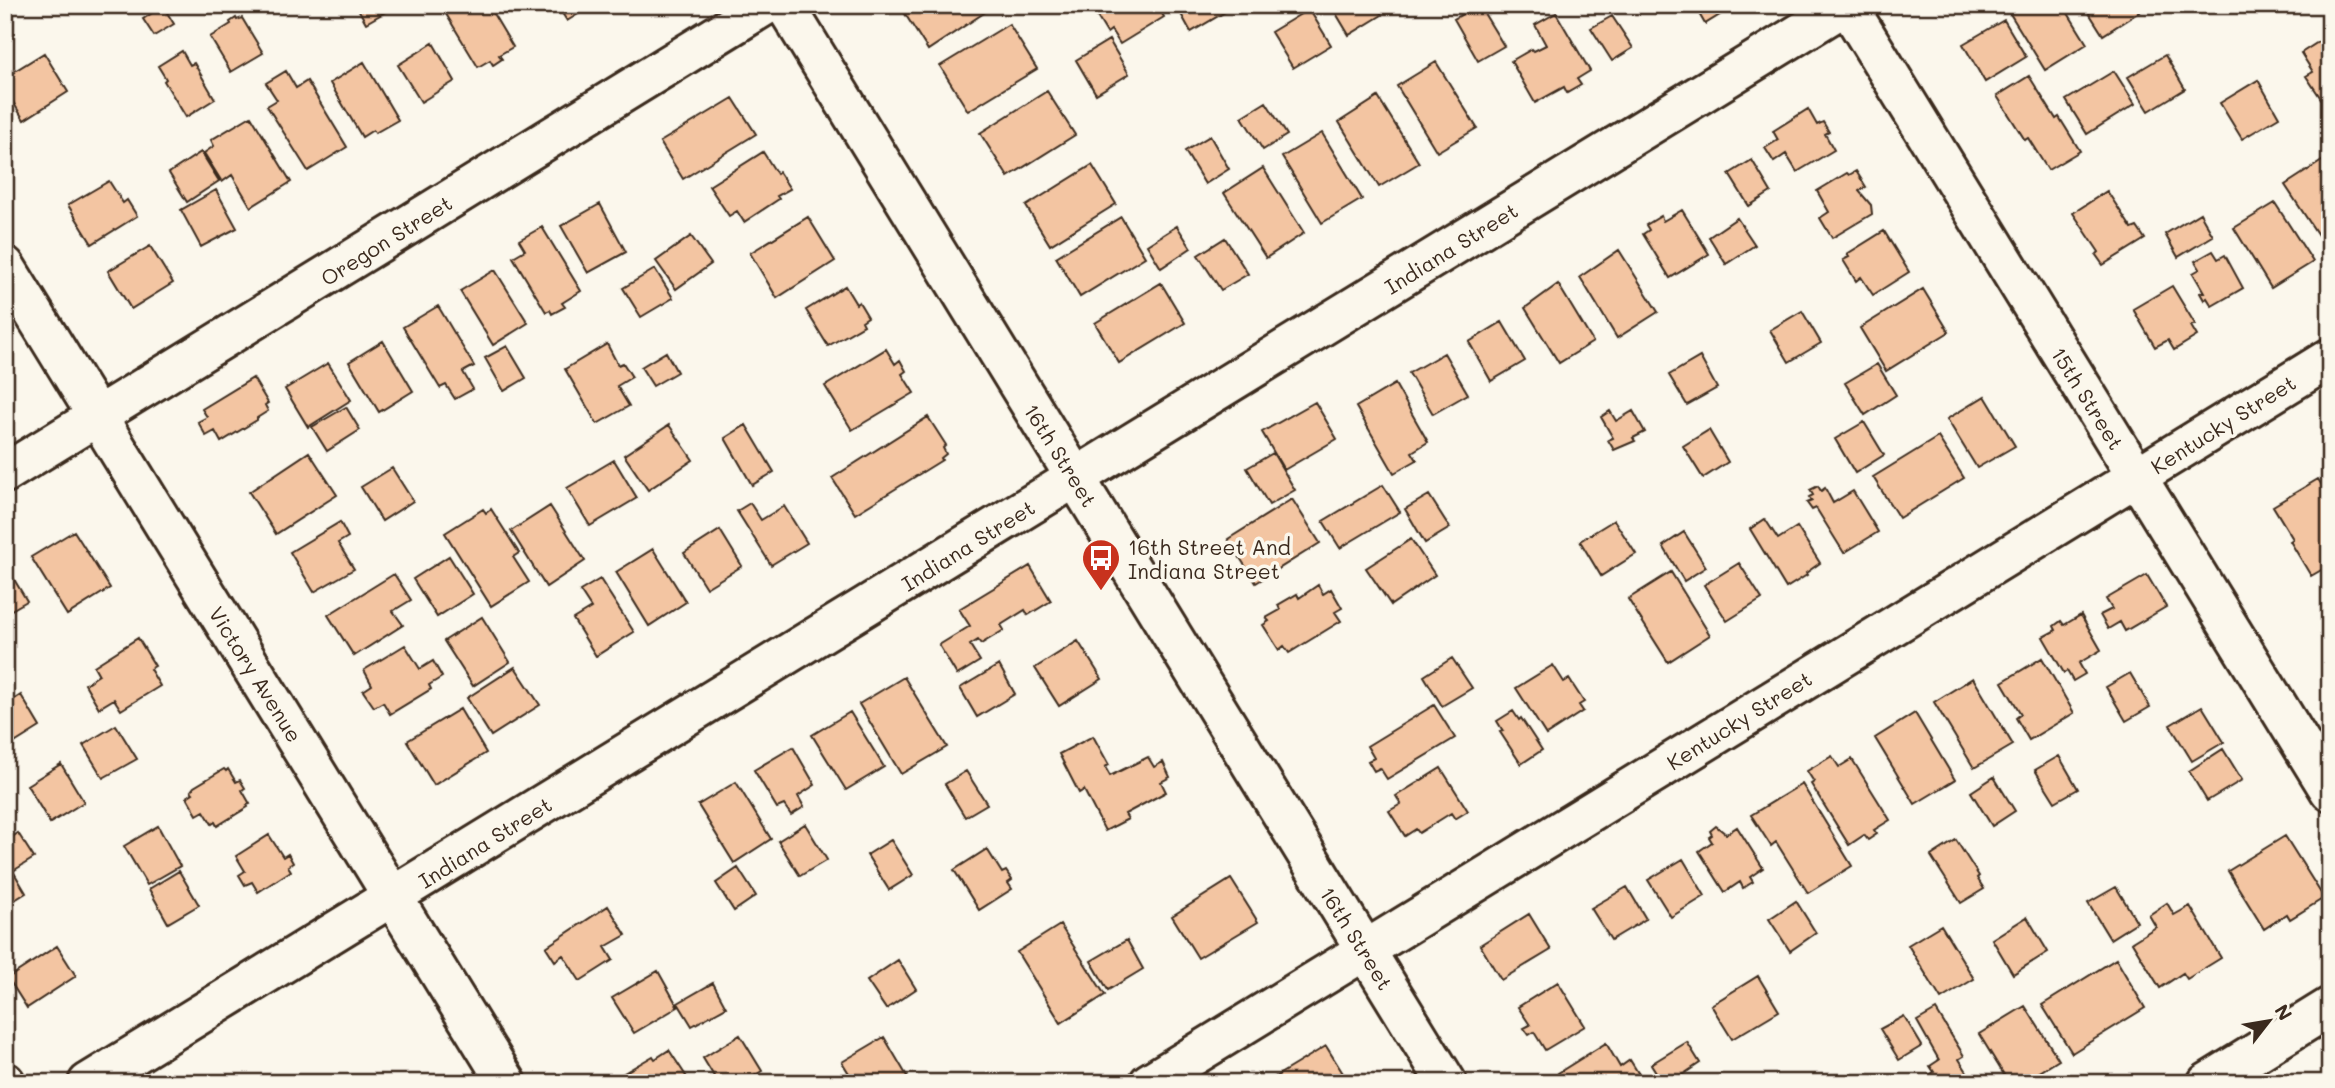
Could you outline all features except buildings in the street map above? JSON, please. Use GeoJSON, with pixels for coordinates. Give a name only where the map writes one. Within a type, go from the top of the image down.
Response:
{"type":"FeatureCollection","features":[{"type":"Feature","properties":{"kind":"street","name":"Oregon Street"},"geometry":{"type":"LineString","coordinates":[[5,473],[766,5]]}},
{"type":"Feature","properties":{"kind":"street","name":"16th Street"},"geometry":{"type":"LineString","coordinates":[[785,5],[1447,1083]]}},
{"type":"Feature","properties":{"kind":"street","name":"Indiana Street"},"geometry":{"type":"LineString","coordinates":[[88,1083],[1847,5]]}},
{"type":"Feature","properties":{"kind":"street","name":"15th Street"},"geometry":{"type":"LineString","coordinates":[[1847,5],[2330,791]]}},
{"type":"Feature","properties":{"kind":"street","name":"Victory Avenue"},"geometry":{"type":"LineString","coordinates":[[5,266],[507,1083]]}},
{"type":"Feature","properties":{"kind":"street","name":"Kentucky Street"},"geometry":{"type":"LineString","coordinates":[[1149,1083],[2330,358]]}},
{"type":"Feature","properties":{"kind":"street"},"geometry":{"type":"LineString","coordinates":[[2207,1083],[2330,1007]]}},
{"type":"Feature","properties":{"kind":"place","name":"16th Street And Indiana Street"},"geometry":{"type":"Point","coordinates":[1101,592]}}]}
